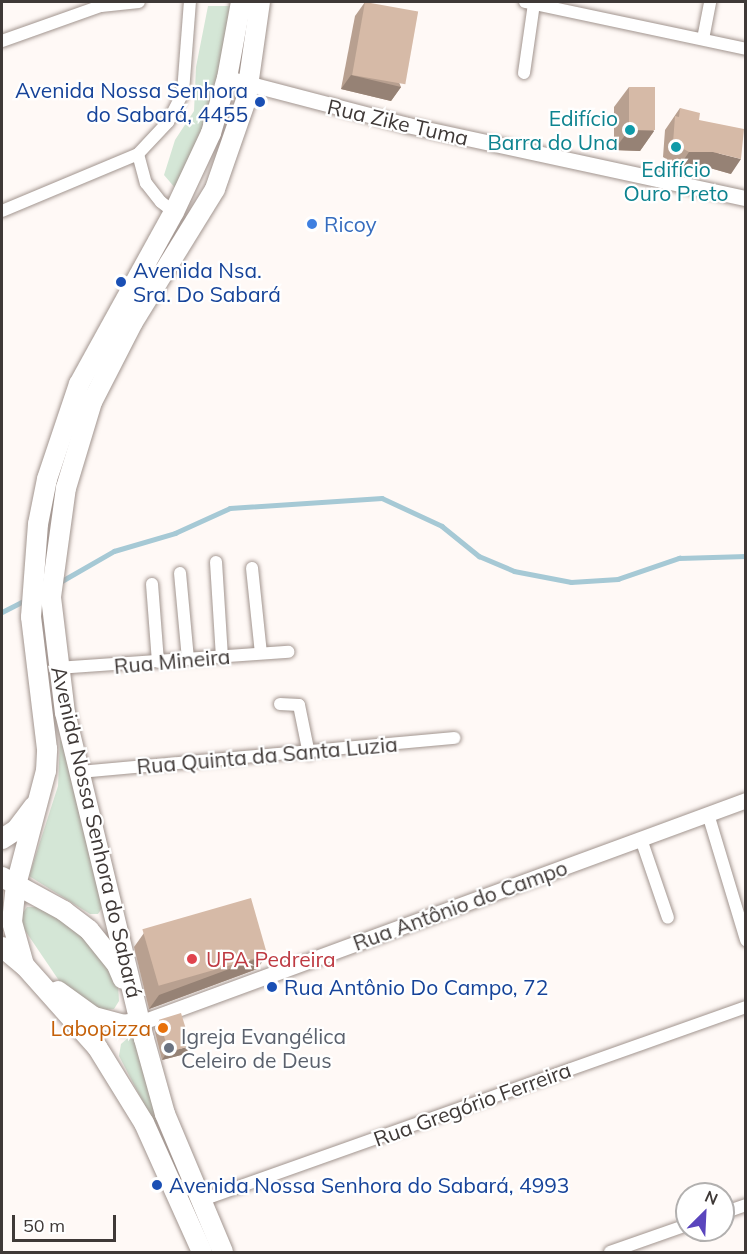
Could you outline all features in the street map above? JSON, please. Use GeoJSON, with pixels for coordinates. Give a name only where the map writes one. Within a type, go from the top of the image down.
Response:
{"type":"FeatureCollection","features":[{"type":"Feature","properties":{"kind":"main road","name":"Avenida Nossa Senhora do Sabará"},"geometry":{"type":"LineString","coordinates":[[24,965],[12,922],[9,881],[41,797],[47,749],[32,617],[38,524],[46,479],[79,384],[174,212],[211,133],[227,78],[241,2]]}},
{"type":"Feature","properties":{"kind":"main road","name":"Avenida Nossa Senhora do Sabará"},"geometry":{"type":"LineString","coordinates":[[142,1022],[80,772],[57,668],[51,597],[55,545],[76,449],[109,366],[215,189],[235,139],[248,85],[261,2]]}},
{"type":"Feature","properties":{"kind":"main road"},"geometry":{"type":"LineString","coordinates":[[2,839],[16,830],[41,797]]}},
{"type":"Feature","properties":{"kind":"main road"},"geometry":{"type":"LineString","coordinates":[[9,881],[64,911],[89,930],[117,965],[142,1022],[165,1114],[199,1201],[223,1252]]}},
{"type":"Feature","properties":{"kind":"main road"},"geometry":{"type":"LineString","coordinates":[[2,947],[94,1017],[123,1025],[142,1022]]}},
{"type":"Feature","properties":{"kind":"main road"},"geometry":{"type":"LineString","coordinates":[[24,965],[111,1066],[144,1123],[202,1252]]}},
{"type":"Feature","properties":{"kind":"street"},"geometry":{"type":"LineString","coordinates":[[2,40],[101,6],[139,2]]}},
{"type":"Feature","properties":{"kind":"street"},"geometry":{"type":"LineString","coordinates":[[2,212],[138,154],[168,122],[183,92],[190,2]]}},
{"type":"Feature","properties":{"kind":"street"},"geometry":{"type":"LineString","coordinates":[[703,39],[710,2]]}},
{"type":"Feature","properties":{"kind":"street"},"geometry":{"type":"LineString","coordinates":[[524,73],[530,3],[746,49]]}},
{"type":"Feature","properties":{"kind":"street","name":"Rua Zike Tuma"},"geometry":{"type":"LineString","coordinates":[[227,78],[407,125],[746,198]]}},
{"type":"Feature","properties":{"kind":"street"},"geometry":{"type":"LineString","coordinates":[[138,154],[146,183],[174,212]]}},
{"type":"Feature","properties":{"kind":"street"},"geometry":{"type":"LineString","coordinates":[[216,562],[222,657]]}},
{"type":"Feature","properties":{"kind":"street"},"geometry":{"type":"LineString","coordinates":[[252,568],[261,653]]}},
{"type":"Feature","properties":{"kind":"street"},"geometry":{"type":"LineString","coordinates":[[180,573],[188,659]]}},
{"type":"Feature","properties":{"kind":"street"},"geometry":{"type":"LineString","coordinates":[[152,584],[158,662]]}},
{"type":"Feature","properties":{"kind":"street","name":"Rua Mineira"},"geometry":{"type":"LineString","coordinates":[[57,668],[288,652]]}},
{"type":"Feature","properties":{"kind":"street"},"geometry":{"type":"LineString","coordinates":[[280,704],[299,705],[309,754]]}},
{"type":"Feature","properties":{"kind":"street","name":"Rua Quinta da Santa Luzia"},"geometry":{"type":"LineString","coordinates":[[80,772],[309,754],[454,738]]}},
{"type":"Feature","properties":{"kind":"street","name":"Rua Antônio do Campo"},"geometry":{"type":"LineString","coordinates":[[142,1022],[746,801]]}},
{"type":"Feature","properties":{"kind":"street"},"geometry":{"type":"LineString","coordinates":[[708,814],[746,940]]}},
{"type":"Feature","properties":{"kind":"street"},"geometry":{"type":"LineString","coordinates":[[641,839],[668,918]]}},
{"type":"Feature","properties":{"kind":"street","name":"Rua Gregório Ferreira"},"geometry":{"type":"LineString","coordinates":[[199,1201],[746,1007]]}},
{"type":"Feature","properties":{"kind":"street"},"geometry":{"type":"LineString","coordinates":[[610,1252],[675,1229]]}},
{"type":"Feature","properties":{"kind":"green space"},"geometry":{"type":"Polygon","coordinates":[[[208,6],[235,6],[218,95],[176,189],[164,175],[175,140],[194,111],[196,67],[208,6]]]}},
{"type":"Feature","properties":{"kind":"green space"},"geometry":{"type":"Polygon","coordinates":[[[60,740],[64,740],[102,908],[98,914],[90,914],[29,876],[58,786],[60,740]]]}},
{"type":"Feature","properties":{"kind":"green space"},"geometry":{"type":"Polygon","coordinates":[[[27,907],[39,907],[83,935],[100,954],[118,986],[119,1001],[114,1009],[91,1011],[64,988],[22,926],[22,914],[27,907]]]}},
{"type":"Feature","properties":{"kind":"green space"},"geometry":{"type":"Polygon","coordinates":[[[129,1037],[136,1040],[159,1123],[155,1125],[119,1056],[121,1044],[129,1037]]]}},
{"type":"Feature","properties":{"kind":"building"},"geometry":{"type":"Polygon","coordinates":[[[365,2],[418,11],[405,84],[352,75],[365,2]]]}},
{"type":"Feature","properties":{"kind":"building"},"geometry":{"type":"Polygon","coordinates":[[[629,87],[655,87],[655,130],[629,130],[629,87]]]}},
{"type":"Feature","properties":{"kind":"building"},"geometry":{"type":"Polygon","coordinates":[[[680,108],[700,113],[699,120],[744,129],[741,159],[713,152],[689,152],[673,143],[675,116],[679,117],[680,108]]]}},
{"type":"Feature","properties":{"kind":"building","name":"UPA Pedreira"},"geometry":{"type":"Polygon","coordinates":[[[251,898],[267,955],[159,986],[142,929],[251,898]]]}},
{"type":"Feature","properties":{"kind":"building"},"geometry":{"type":"Polygon","coordinates":[[[181,1013],[191,1046],[169,1052],[159,1020],[181,1013]]]}},
{"type":"Feature","properties":{"kind":"waterway"},"geometry":{"type":"LineString","coordinates":[[60,582],[114,551],[175,533],[230,508],[382,498],[442,526],[479,556],[514,571],[571,582],[618,579],[679,558],[746,556]]}},
{"type":"Feature","properties":{"kind":"waterway"},"geometry":{"type":"LineString","coordinates":[[2,612],[26,600]]}},
{"type":"Feature","properties":{"kind":"place","name":"Avenida Nossa Senhora do Sabará, 4455"},"geometry":{"type":"Point","coordinates":[260,102]}},
{"type":"Feature","properties":{"kind":"place","name":"Edifício Barra do Una"},"geometry":{"type":"Point","coordinates":[630,130]}},
{"type":"Feature","properties":{"kind":"place","name":"Edifício Ouro Preto"},"geometry":{"type":"Point","coordinates":[676,147]}},
{"type":"Feature","properties":{"kind":"place","name":"Ricoy"},"geometry":{"type":"Point","coordinates":[312,224]}},
{"type":"Feature","properties":{"kind":"place","name":"Avenida Nsa. Sra. Do Sabará"},"geometry":{"type":"Point","coordinates":[121,282]}},
{"type":"Feature","properties":{"kind":"place","name":"UPA Pedreira"},"geometry":{"type":"Point","coordinates":[192,959]}},
{"type":"Feature","properties":{"kind":"place","name":"Rua Antônio Do Campo, 72"},"geometry":{"type":"Point","coordinates":[272,987]}},
{"type":"Feature","properties":{"kind":"place","name":"Labopizza"},"geometry":{"type":"Point","coordinates":[163,1028]}},
{"type":"Feature","properties":{"kind":"place","name":"Igreja Evangélica Celeiro de Deus"},"geometry":{"type":"Point","coordinates":[169,1048]}},
{"type":"Feature","properties":{"kind":"place","name":"Avenida Nossa Senhora do Sabará, 4993"},"geometry":{"type":"Point","coordinates":[157,1185]}}]}
